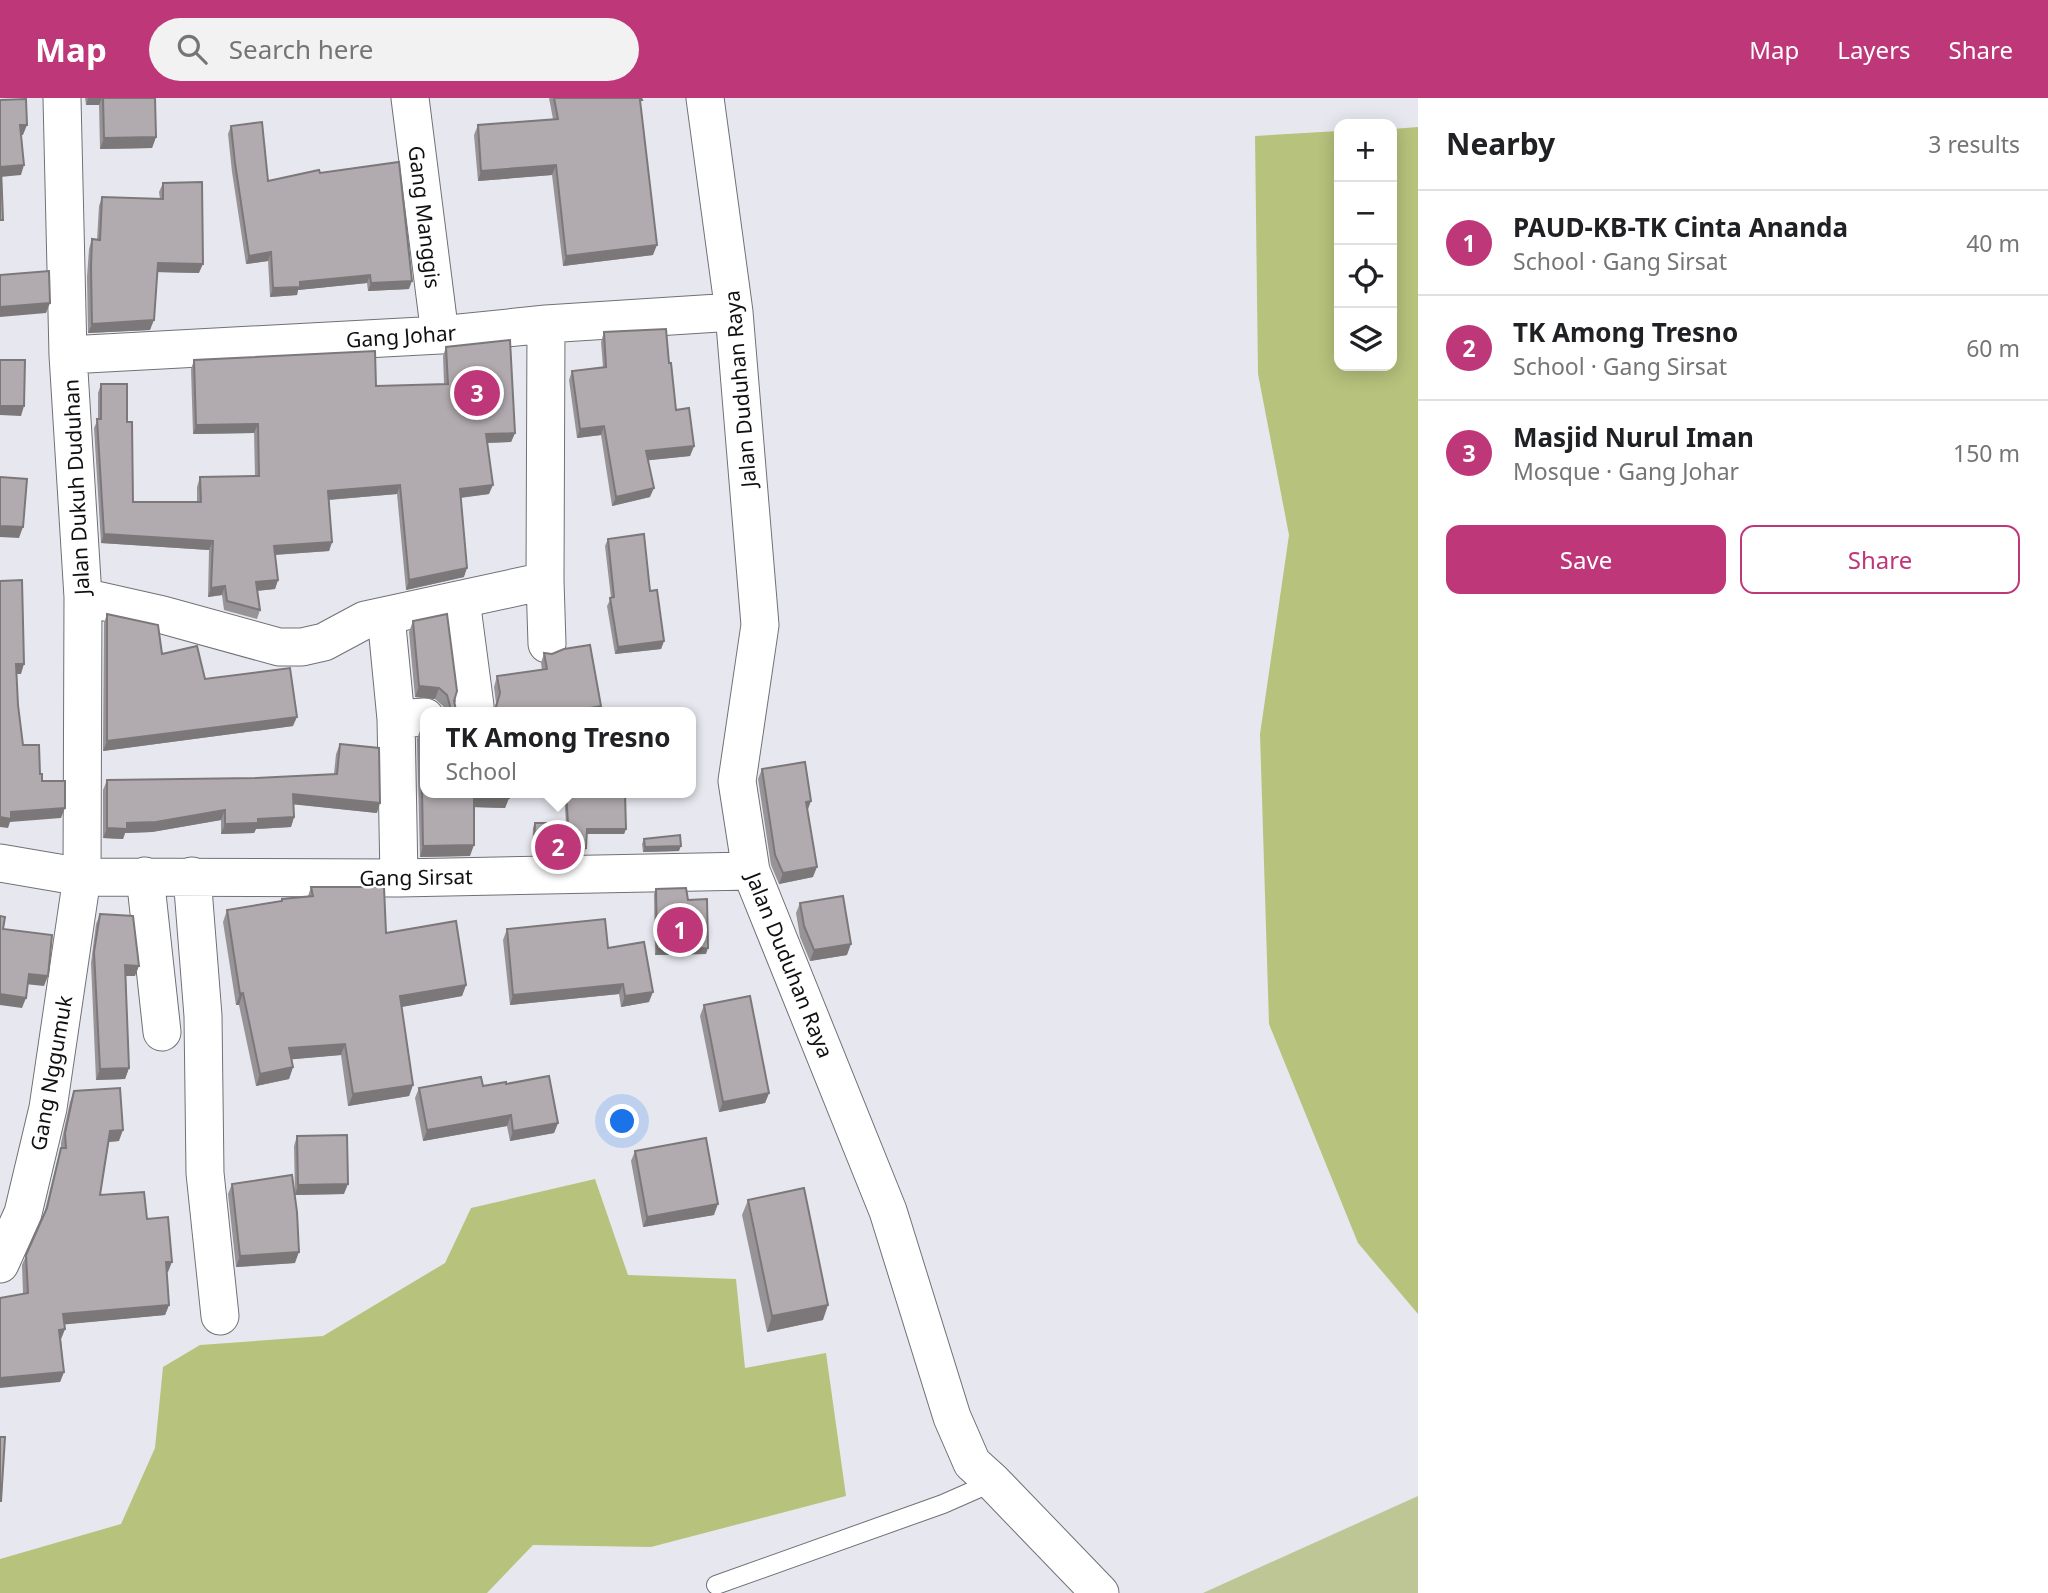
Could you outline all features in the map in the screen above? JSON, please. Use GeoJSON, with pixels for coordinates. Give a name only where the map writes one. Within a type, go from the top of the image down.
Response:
{"type":"FeatureCollection","features":[{"type":"Feature","properties":{"kind":"street","name":"Jalan Dukuh Duduhan"},"geometry":{"type":"LineString","coordinates":[[62,98],[68,355],[83,597],[82,877]]}},
{"type":"Feature","properties":{"kind":"street","name":"Gang Manggis"},"geometry":{"type":"LineString","coordinates":[[410,98],[440,335]]}},
{"type":"Feature","properties":{"kind":"street","name":"Jalan Duduhan Raya"},"geometry":{"type":"LineString","coordinates":[[705,98],[734,312],[760,625],[737,780],[751,871],[888,1211],[952,1417],[972,1463],[1100,1593]]}},
{"type":"Feature","properties":{"kind":"street","name":"Gang Johar"},"geometry":{"type":"LineString","coordinates":[[68,355],[440,335],[546,324],[734,312]]}},
{"type":"Feature","properties":{"kind":"street"},"geometry":{"type":"LineString","coordinates":[[546,324],[547,644]]}},
{"type":"Feature","properties":{"kind":"street"},"geometry":{"type":"LineString","coordinates":[[83,597],[163,615],[279,648],[324,642],[365,620],[545,582]]}},
{"type":"Feature","properties":{"kind":"street"},"geometry":{"type":"LineString","coordinates":[[461,600],[474,707]]}},
{"type":"Feature","properties":{"kind":"street"},"geometry":{"type":"LineString","coordinates":[[386,616],[395,697],[410,718],[399,878]]}},
{"type":"Feature","properties":{"kind":"street","name":"Gang Sirsat"},"geometry":{"type":"LineString","coordinates":[[0,863],[82,877],[399,878],[751,871]]}},
{"type":"Feature","properties":{"kind":"street"},"geometry":{"type":"LineString","coordinates":[[145,876],[162,1032]]}},
{"type":"Feature","properties":{"kind":"street"},"geometry":{"type":"LineString","coordinates":[[192,876],[203,1016],[205,1173],[220,1316]]}},
{"type":"Feature","properties":{"kind":"street","name":"Gang Nggumuk"},"geometry":{"type":"LineString","coordinates":[[0,1264],[11,1214],[48,1108],[82,877]]}},
{"type":"Feature","properties":{"kind":"lane"},"geometry":{"type":"LineString","coordinates":[[716,1585],[943,1504],[993,1482]]}},
{"type":"Feature","properties":{"kind":"green space"},"geometry":{"type":"Polygon","coordinates":[[[1418,127],[1418,1314],[1358,1243],[1269,1024],[1260,734],[1289,535],[1258,374],[1255,136],[1334,131],[1334,371],[1397,371],[1397,129],[1418,127]]]}},
{"type":"Feature","properties":{"kind":"green space"},"geometry":{"type":"Polygon","coordinates":[[[595,1179],[628,1275],[736,1279],[745,1368],[826,1353],[846,1496],[651,1547],[533,1545],[487,1593],[0,1593],[0,1559],[121,1524],[155,1448],[163,1367],[200,1345],[323,1336],[445,1263],[471,1208],[595,1179]]]}},
{"type":"Feature","properties":{"kind":"green space"},"geometry":{"type":"Polygon","coordinates":[[[1418,1496],[1418,1593],[1203,1593],[1418,1496]]]}},
{"type":"Feature","properties":{"kind":"building"},"geometry":{"type":"Polygon","coordinates":[[[103,98],[155,98],[156,137],[104,138],[103,98]]]}},
{"type":"Feature","properties":{"kind":"building"},"geometry":{"type":"Polygon","coordinates":[[[554,98],[641,98],[657,245],[566,256],[556,165],[481,171],[478,125],[558,119],[554,98]]]}},
{"type":"Feature","properties":{"kind":"building"},"geometry":{"type":"Polygon","coordinates":[[[26,99],[27,125],[20,125],[24,165],[1,167],[3,220],[0,220],[0,100],[26,99]]]}},
{"type":"Feature","properties":{"kind":"building"},"geometry":{"type":"Polygon","coordinates":[[[262,122],[268,181],[319,170],[320,173],[399,162],[412,281],[371,283],[370,275],[300,282],[300,287],[273,288],[271,252],[249,256],[231,126],[262,122]]]}},
{"type":"Feature","properties":{"kind":"building"},"geometry":{"type":"Polygon","coordinates":[[[202,182],[203,264],[158,263],[154,320],[92,324],[92,239],[100,240],[102,197],[163,199],[163,183],[202,182]]]}},
{"type":"Feature","properties":{"kind":"building"},"geometry":{"type":"Polygon","coordinates":[[[49,271],[50,303],[0,307],[0,275],[49,271]]]}},
{"type":"Feature","properties":{"kind":"building"},"geometry":{"type":"Polygon","coordinates":[[[666,329],[676,410],[689,408],[694,446],[646,451],[654,488],[616,497],[604,426],[580,429],[572,371],[606,367],[604,332],[666,329]]]}},
{"type":"Feature","properties":{"kind":"building"},"geometry":{"type":"Polygon","coordinates":[[[510,340],[515,433],[486,434],[493,485],[460,489],[467,568],[409,580],[400,485],[328,491],[332,542],[274,546],[278,580],[256,582],[260,610],[227,601],[225,586],[211,588],[213,541],[104,534],[97,419],[101,419],[101,384],[127,384],[127,422],[132,422],[133,502],[201,502],[200,477],[259,476],[258,424],[196,425],[194,360],[375,351],[376,386],[448,384],[446,347],[510,340]]]}},
{"type":"Feature","properties":{"kind":"building"},"geometry":{"type":"Polygon","coordinates":[[[0,360],[25,360],[24,406],[0,406],[0,360]]]}},
{"type":"Feature","properties":{"kind":"building"},"geometry":{"type":"Polygon","coordinates":[[[0,477],[27,479],[23,527],[0,526],[0,477]]]}},
{"type":"Feature","properties":{"kind":"building"},"geometry":{"type":"Polygon","coordinates":[[[644,534],[650,591],[657,590],[664,641],[618,647],[610,598],[614,597],[608,539],[644,534]]]}},
{"type":"Feature","properties":{"kind":"building"},"geometry":{"type":"Polygon","coordinates":[[[22,580],[24,664],[16,664],[23,745],[39,745],[42,781],[65,781],[65,808],[11,812],[11,819],[0,817],[0,581],[22,580]]]}},
{"type":"Feature","properties":{"kind":"building"},"geometry":{"type":"Polygon","coordinates":[[[107,614],[158,625],[162,654],[197,646],[205,679],[290,668],[297,717],[107,741],[107,614]]]}},
{"type":"Feature","properties":{"kind":"building"},"geometry":{"type":"Polygon","coordinates":[[[447,614],[457,691],[455,707],[450,707],[447,695],[439,688],[419,686],[413,621],[447,614]]]}},
{"type":"Feature","properties":{"kind":"building"},"geometry":{"type":"Polygon","coordinates":[[[590,645],[601,706],[496,707],[500,693],[497,676],[547,669],[544,653],[552,654],[590,645]]]}},
{"type":"Feature","properties":{"kind":"building"},"geometry":{"type":"Polygon","coordinates":[[[340,744],[379,748],[380,803],[293,794],[294,817],[258,819],[258,823],[225,824],[225,810],[156,822],[127,823],[127,829],[107,828],[107,780],[337,774],[340,744]]]}},
{"type":"Feature","properties":{"kind":"building"},"geometry":{"type":"Polygon","coordinates":[[[805,762],[811,801],[806,802],[817,867],[783,873],[775,855],[762,769],[805,762]]]}},
{"type":"Feature","properties":{"kind":"building"},"geometry":{"type":"Polygon","coordinates":[[[422,798],[474,798],[474,845],[423,846],[422,798]]]}},
{"type":"Feature","properties":{"kind":"building"},"geometry":{"type":"Polygon","coordinates":[[[566,798],[625,798],[626,829],[587,829],[586,848],[534,849],[535,823],[568,823],[566,798]]]}},
{"type":"Feature","properties":{"kind":"building"},"geometry":{"type":"Polygon","coordinates":[[[680,835],[681,846],[645,847],[644,839],[680,835]]]}},
{"type":"Feature","properties":{"kind":"building"},"geometry":{"type":"Polygon","coordinates":[[[311,887],[384,887],[386,933],[456,921],[466,985],[400,996],[413,1085],[353,1094],[345,1044],[289,1048],[293,1067],[260,1074],[243,993],[240,994],[227,910],[313,896],[311,887]]]}},
{"type":"Feature","properties":{"kind":"building"},"geometry":{"type":"Polygon","coordinates":[[[686,888],[688,900],[707,899],[708,948],[657,949],[656,889],[686,888]]]}},
{"type":"Feature","properties":{"kind":"building"},"geometry":{"type":"Polygon","coordinates":[[[843,896],[851,944],[814,950],[804,926],[800,903],[843,896]]]}},
{"type":"Feature","properties":{"kind":"building"},"geometry":{"type":"Polygon","coordinates":[[[100,914],[133,916],[139,966],[125,965],[129,1068],[100,1069],[94,952],[100,914]]]}},
{"type":"Feature","properties":{"kind":"building"},"geometry":{"type":"Polygon","coordinates":[[[0,916],[5,917],[3,929],[52,935],[48,976],[29,974],[26,998],[0,994],[0,916]]]}},
{"type":"Feature","properties":{"kind":"building"},"geometry":{"type":"Polygon","coordinates":[[[605,919],[608,948],[644,942],[653,992],[625,996],[623,984],[513,995],[507,929],[605,919]]]}},
{"type":"Feature","properties":{"kind":"building"},"geometry":{"type":"Polygon","coordinates":[[[750,996],[769,1093],[723,1102],[704,1005],[750,996]]]}},
{"type":"Feature","properties":{"kind":"building"},"geometry":{"type":"Polygon","coordinates":[[[549,1076],[558,1123],[513,1131],[511,1115],[427,1130],[419,1088],[481,1077],[483,1086],[549,1076]]]}},
{"type":"Feature","properties":{"kind":"building"},"geometry":{"type":"Polygon","coordinates":[[[120,1088],[123,1130],[110,1131],[100,1195],[144,1192],[147,1219],[168,1217],[172,1262],[166,1262],[169,1305],[63,1314],[65,1329],[59,1330],[64,1372],[0,1378],[0,1298],[28,1293],[26,1255],[47,1208],[61,1148],[66,1148],[65,1133],[74,1091],[120,1088]]]}},
{"type":"Feature","properties":{"kind":"building"},"geometry":{"type":"Polygon","coordinates":[[[347,1135],[348,1184],[298,1185],[297,1136],[347,1135]]]}},
{"type":"Feature","properties":{"kind":"building"},"geometry":{"type":"Polygon","coordinates":[[[706,1138],[718,1204],[647,1217],[635,1151],[706,1138]]]}},
{"type":"Feature","properties":{"kind":"building"},"geometry":{"type":"Polygon","coordinates":[[[292,1175],[299,1252],[240,1256],[232,1184],[292,1175]]]}},
{"type":"Feature","properties":{"kind":"building"},"geometry":{"type":"Polygon","coordinates":[[[804,1188],[828,1305],[772,1316],[748,1200],[804,1188]]]}},
{"type":"Feature","properties":{"kind":"building"},"geometry":{"type":"Polygon","coordinates":[[[0,1437],[5,1437],[1,1501],[0,1501],[0,1437]]]}},
{"type":"Feature","properties":{"kind":"place","name":"Masjid Nurul Iman"},"geometry":{"type":"Point","coordinates":[477,393]}},
{"type":"Feature","properties":{"kind":"place","name":"TK Among Tresno"},"geometry":{"type":"Point","coordinates":[558,847]}},
{"type":"Feature","properties":{"kind":"place","name":"PAUD-KB-TK Cinta Ananda"},"geometry":{"type":"Point","coordinates":[680,930]}}]}
